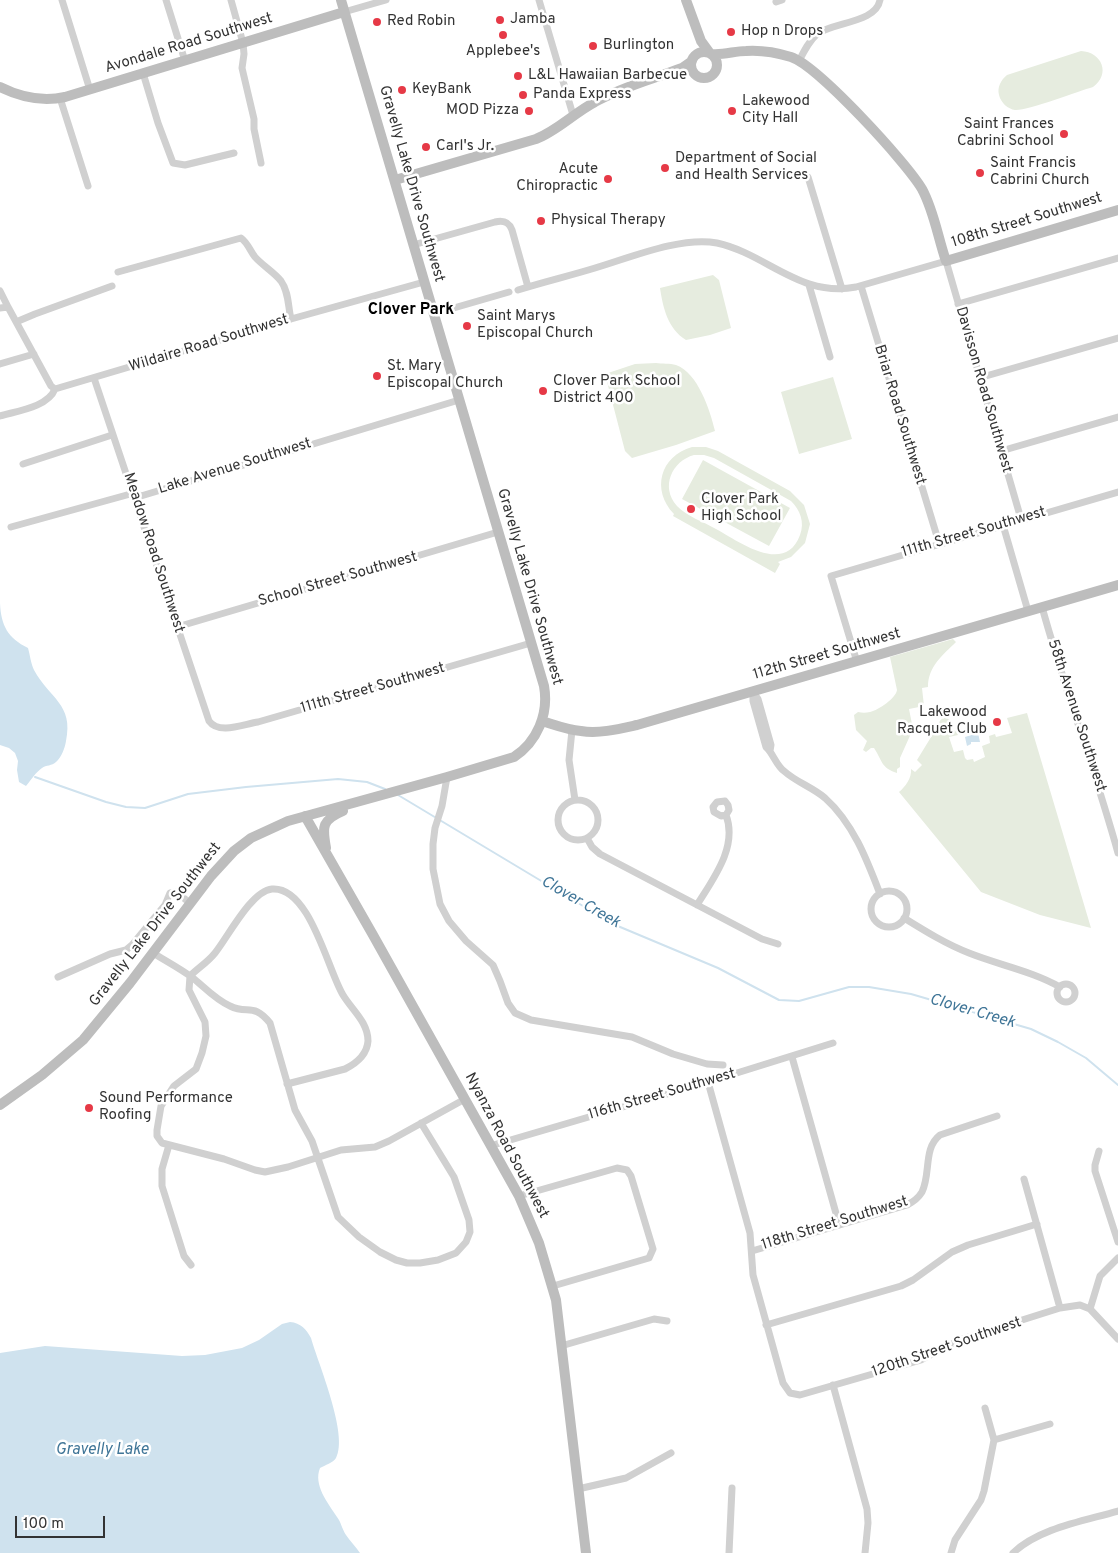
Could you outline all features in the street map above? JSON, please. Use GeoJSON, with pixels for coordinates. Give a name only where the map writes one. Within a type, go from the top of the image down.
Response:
{"type":"FeatureCollection","features":[{"type":"Feature","properties":{"kind":"street"},"geometry":{"type":"LineString","coordinates":[[62,0],[90,90]]}},
{"type":"Feature","properties":{"kind":"street"},"geometry":{"type":"LineString","coordinates":[[166,0],[185,61]]}},
{"type":"Feature","properties":{"kind":"street"},"geometry":{"type":"LineString","coordinates":[[231,0],[244,43],[242,68],[254,119],[254,129],[261,163]]}},
{"type":"Feature","properties":{"kind":"street","name":"Gravelly Lake Drive Southwest"},"geometry":{"type":"LineString","coordinates":[[0,1105],[42,1075],[83,1040],[154,953],[217,869],[239,846],[272,827],[305,816],[514,757],[532,740],[542,721],[545,694],[531,643],[341,0]]}},
{"type":"Feature","properties":{"kind":"street","name":"Avondale Road Southwest"},"geometry":{"type":"LineString","coordinates":[[0,87],[33,98],[60,98],[386,0]]}},
{"type":"Feature","properties":{"kind":"street"},"geometry":{"type":"LineString","coordinates":[[539,0],[573,115]]}},
{"type":"Feature","properties":{"kind":"street"},"geometry":{"type":"LineString","coordinates":[[686,0],[701,41],[717,61],[716,69]]}},
{"type":"Feature","properties":{"kind":"street"},"geometry":{"type":"LineString","coordinates":[[799,61],[810,42],[818,34],[828,28],[861,18],[873,12],[877,9],[880,0]]}},
{"type":"Feature","properties":{"kind":"street"},"geometry":{"type":"LineString","coordinates":[[693,21],[694,58],[692,68],[695,74]]}},
{"type":"Feature","properties":{"kind":"street"},"geometry":{"type":"LineString","coordinates":[[395,180],[548,134],[573,115],[602,98],[682,68],[702,52],[725,55],[746,51],[760,51],[786,56],[799,61],[821,77],[913,175],[928,203],[946,261],[861,286],[842,289],[824,288],[809,285],[732,248],[717,243],[699,241],[652,251],[518,290]]}},
{"type":"Feature","properties":{"kind":"street"},"geometry":{"type":"LineString","coordinates":[[650,80],[690,73],[699,76],[711,76],[727,60],[760,51]]}},
{"type":"Feature","properties":{"kind":"street"},"geometry":{"type":"LineString","coordinates":[[143,74],[173,163],[185,165],[234,153]]}},
{"type":"Feature","properties":{"kind":"street"},"geometry":{"type":"LineString","coordinates":[[60,98],[88,186]]}},
{"type":"Feature","properties":{"kind":"street"},"geometry":{"type":"LineString","coordinates":[[808,176],[842,289]]}},
{"type":"Feature","properties":{"kind":"street","name":"108th Street Southwest"},"geometry":{"type":"LineString","coordinates":[[946,261],[1117,212]]}},
{"type":"Feature","properties":{"kind":"street"},"geometry":{"type":"LineString","coordinates":[[413,245],[495,222],[505,221],[512,230],[528,287]]}},
{"type":"Feature","properties":{"kind":"street"},"geometry":{"type":"LineString","coordinates":[[118,272],[241,238],[256,257],[280,280],[286,293],[291,319]]}},
{"type":"Feature","properties":{"kind":"street"},"geometry":{"type":"LineString","coordinates":[[958,304],[1118,258]]}},
{"type":"Feature","properties":{"kind":"street","name":"Davisson Road Southwest"},"geometry":{"type":"LineString","coordinates":[[946,261],[1021,519]]}},
{"type":"Feature","properties":{"kind":"street","name":"Wildaire Road Southwest"},"geometry":{"type":"LineString","coordinates":[[0,416],[41,402],[54,393],[55,389],[291,319],[424,282]]}},
{"type":"Feature","properties":{"kind":"street"},"geometry":{"type":"LineString","coordinates":[[809,285],[830,357]]}},
{"type":"Feature","properties":{"kind":"street"},"geometry":{"type":"LineString","coordinates":[[16,322],[112,286]]}},
{"type":"Feature","properties":{"kind":"street","name":"Briar Road Southwest"},"geometry":{"type":"LineString","coordinates":[[861,286],[938,543]]}},
{"type":"Feature","properties":{"kind":"street"},"geometry":{"type":"LineString","coordinates":[[0,291],[4,308],[16,322],[51,386],[55,389]]}},
{"type":"Feature","properties":{"kind":"street"},"geometry":{"type":"LineString","coordinates":[[433,314],[509,292]]}},
{"type":"Feature","properties":{"kind":"street"},"geometry":{"type":"LineString","coordinates":[[980,378],[1118,338]]}},
{"type":"Feature","properties":{"kind":"street"},"geometry":{"type":"LineString","coordinates":[[0,364],[34,354]]}},
{"type":"Feature","properties":{"kind":"street","name":"Meadow Road Southwest"},"geometry":{"type":"LineString","coordinates":[[94,378],[209,720],[214,726]]}},
{"type":"Feature","properties":{"kind":"street","name":"Lake Avenue Southwest"},"geometry":{"type":"LineString","coordinates":[[11,528],[134,493],[141,496],[459,400]]}},
{"type":"Feature","properties":{"kind":"street"},"geometry":{"type":"LineString","coordinates":[[1001,451],[1118,417]]}},
{"type":"Feature","properties":{"kind":"street"},"geometry":{"type":"LineString","coordinates":[[22,464],[112,435]]}},
{"type":"Feature","properties":{"kind":"street","name":"111th Street Southwest"},"geometry":{"type":"LineString","coordinates":[[857,662],[831,576],[938,543],[1118,492]]}},
{"type":"Feature","properties":{"kind":"street"},"geometry":{"type":"LineString","coordinates":[[1003,525],[1028,611]]}},
{"type":"Feature","properties":{"kind":"street","name":"School Street Southwest"},"geometry":{"type":"LineString","coordinates":[[177,627],[498,532]]}},
{"type":"Feature","properties":{"kind":"street","name":"112th Street Southwest"},"geometry":{"type":"LineString","coordinates":[[542,721],[572,730],[590,732],[614,730],[637,725],[1118,585]]}},
{"type":"Feature","properties":{"kind":"street","name":"58th Avenue Southwest"},"geometry":{"type":"LineString","coordinates":[[1042,607],[1075,719],[1098,784],[1118,853]]}},
{"type":"Feature","properties":{"kind":"street","name":"111th Street Southwest"},"geometry":{"type":"LineString","coordinates":[[214,726],[227,728],[258,722],[531,643]]}},
{"type":"Feature","properties":{"kind":"street"},"geometry":{"type":"LineString","coordinates":[[753,692],[758,699],[769,736],[770,751],[774,760],[784,772],[812,788],[825,799],[844,820],[867,862],[880,894]]}},
{"type":"Feature","properties":{"kind":"street"},"geometry":{"type":"LineString","coordinates":[[572,730],[569,760],[575,800]]}},
{"type":"Feature","properties":{"kind":"street"},"geometry":{"type":"LineString","coordinates":[[446,777],[435,828],[433,869],[437,894],[442,909],[466,941],[493,965],[508,1003],[515,1013],[531,1020],[632,1037],[673,1054],[707,1064],[723,1065]]}},
{"type":"Feature","properties":{"kind":"street"},"geometry":{"type":"LineString","coordinates":[[326,853],[324,835],[326,821],[333,814],[369,798]]}},
{"type":"Feature","properties":{"kind":"street"},"geometry":{"type":"LineString","coordinates":[[575,800],[588,802],[596,812],[597,825],[594,831],[586,838],[570,839],[558,824],[557,818],[563,806],[575,800]]}},
{"type":"Feature","properties":{"kind":"street"},"geometry":{"type":"LineString","coordinates":[[697,905],[711,883],[729,844],[730,830],[726,815]]}},
{"type":"Feature","properties":{"kind":"street","name":"Nyanza Road Southwest"},"geometry":{"type":"LineString","coordinates":[[305,816],[519,1196],[539,1243],[553,1286],[586,1553]]}},
{"type":"Feature","properties":{"kind":"street"},"geometry":{"type":"LineString","coordinates":[[586,838],[600,854],[762,939],[778,944]]}},
{"type":"Feature","properties":{"kind":"street"},"geometry":{"type":"LineString","coordinates":[[287,1084],[354,1065],[363,1055],[368,1041],[364,1024],[343,995],[319,937],[306,913],[294,898],[285,891],[272,889],[266,890],[255,898],[214,954],[190,976],[188,990],[205,1022],[206,1036],[196,1069],[174,1086],[166,1095],[160,1110],[157,1136],[162,1143],[265,1172],[288,1167],[341,1150],[375,1147],[464,1100]]}},
{"type":"Feature","properties":{"kind":"street"},"geometry":{"type":"LineString","coordinates":[[58,977],[132,946],[165,905],[170,893],[176,892],[190,903]]}},
{"type":"Feature","properties":{"kind":"street"},"geometry":{"type":"LineString","coordinates":[[891,892],[901,897],[906,907],[904,918],[896,926],[884,926],[874,920],[872,902],[880,894],[891,892]]}},
{"type":"Feature","properties":{"kind":"street"},"geometry":{"type":"LineString","coordinates":[[904,918],[948,944],[1046,979],[1060,987]]}},
{"type":"Feature","properties":{"kind":"street"},"geometry":{"type":"LineString","coordinates":[[154,953],[190,976],[227,1005],[254,1010],[264,1015],[270,1023],[296,1114],[312,1141],[338,1217],[358,1237],[380,1252],[403,1262],[420,1263],[447,1257],[460,1251],[469,1236],[469,1220],[457,1183],[421,1123]]}},
{"type":"Feature","properties":{"kind":"street","name":"116th Street Southwest"},"geometry":{"type":"LineString","coordinates":[[490,1146],[792,1057],[833,1043]]}},
{"type":"Feature","properties":{"kind":"street"},"geometry":{"type":"LineString","coordinates":[[792,1057],[839,1224]]}},
{"type":"Feature","properties":{"kind":"street"},"geometry":{"type":"LineString","coordinates":[[708,1082],[750,1233],[753,1275],[766,1325],[901,1286],[913,1280],[952,1252],[968,1245],[1037,1224]]}},
{"type":"Feature","properties":{"kind":"street","name":"118th Street Southwest"},"geometry":{"type":"LineString","coordinates":[[752,1251],[907,1205],[918,1197],[923,1189],[931,1147],[935,1139],[940,1135],[997,1116]]}},
{"type":"Feature","properties":{"kind":"street"},"geometry":{"type":"LineString","coordinates":[[169,1145],[162,1169],[162,1186],[184,1256],[191,1265]]}},
{"type":"Feature","properties":{"kind":"street"},"geometry":{"type":"LineString","coordinates":[[1099,1151],[1095,1171],[1118,1242]]}},
{"type":"Feature","properties":{"kind":"street"},"geometry":{"type":"LineString","coordinates":[[519,1196],[617,1168],[624,1168],[631,1176],[653,1249],[652,1254],[646,1260],[553,1286]]}},
{"type":"Feature","properties":{"kind":"street"},"geometry":{"type":"LineString","coordinates":[[1024,1179],[1060,1308]]}},
{"type":"Feature","properties":{"kind":"street"},"geometry":{"type":"LineString","coordinates":[[1118,1258],[1100,1276],[1090,1308],[1118,1339]]}},
{"type":"Feature","properties":{"kind":"street","name":"120th Street Southwest"},"geometry":{"type":"LineString","coordinates":[[766,1325],[783,1383],[788,1392],[800,1395],[913,1363],[954,1342],[1060,1308],[1080,1305],[1090,1308]]}},
{"type":"Feature","properties":{"kind":"street"},"geometry":{"type":"LineString","coordinates":[[561,1346],[654,1319],[667,1320]]}},
{"type":"Feature","properties":{"kind":"street"},"geometry":{"type":"LineString","coordinates":[[833,1385],[867,1509],[868,1523],[865,1553]]}},
{"type":"Feature","properties":{"kind":"street"},"geometry":{"type":"LineString","coordinates":[[952,1553],[955,1540],[981,1500],[994,1440],[985,1408]]}},
{"type":"Feature","properties":{"kind":"street"},"geometry":{"type":"LineString","coordinates":[[994,1440],[1050,1424]]}},
{"type":"Feature","properties":{"kind":"street"},"geometry":{"type":"LineString","coordinates":[[578,1489],[626,1478],[671,1453]]}},
{"type":"Feature","properties":{"kind":"street"},"geometry":{"type":"LineString","coordinates":[[729,1553],[732,1488]]}},
{"type":"Feature","properties":{"kind":"street"},"geometry":{"type":"LineString","coordinates":[[1013,1553],[1023,1544],[1043,1533],[1118,1511]]}},
{"type":"Feature","properties":{"kind":"shaded area"},"geometry":{"type":"Polygon","coordinates":[[[1081,51],[1094,55],[1102,65],[1102,76],[1093,87],[1041,104],[1015,110],[1001,101],[999,86],[1007,75],[1081,51]]]}},
{"type":"Feature","properties":{"kind":"shaded area"},"geometry":{"type":"Polygon","coordinates":[[[713,275],[719,280],[731,328],[686,340],[675,330],[667,317],[660,288],[713,275]]]}},
{"type":"Feature","properties":{"kind":"shaded area"},"geometry":{"type":"Polygon","coordinates":[[[656,363],[676,365],[684,369],[691,376],[702,393],[715,431],[632,458],[625,451],[605,374],[635,364],[656,363]]]}},
{"type":"Feature","properties":{"kind":"shaded area"},"geometry":{"type":"Polygon","coordinates":[[[833,377],[852,439],[799,454],[781,392],[833,377]]]}},
{"type":"Feature","properties":{"kind":"shaded area"},"geometry":{"type":"Polygon","coordinates":[[[692,447],[706,447],[718,451],[790,491],[804,505],[810,524],[805,543],[791,557],[778,562],[780,564],[775,573],[673,516],[674,514],[667,505],[663,495],[662,475],[672,458],[681,451],[692,447]],[[694,455],[686,458],[674,469],[669,483],[669,491],[677,506],[690,516],[761,552],[784,553],[793,547],[800,535],[802,521],[797,508],[791,501],[714,458],[694,455]]]}},
{"type":"Feature","properties":{"kind":"shaded area"},"geometry":{"type":"Polygon","coordinates":[[[703,460],[790,508],[769,546],[682,499],[703,460]]]}},
{"type":"Feature","properties":{"kind":"shaded area"},"geometry":{"type":"Polygon","coordinates":[[[953,639],[956,642],[941,656],[933,667],[928,687],[922,688],[924,706],[909,709],[913,729],[900,758],[900,767],[897,769],[897,773],[892,771],[882,763],[874,748],[866,752],[863,750],[867,741],[856,730],[854,715],[858,712],[862,713],[878,709],[896,693],[890,657],[953,639]]]}},
{"type":"Feature","properties":{"kind":"shaded area"},"geometry":{"type":"Polygon","coordinates":[[[1027,713],[1091,928],[1040,915],[981,892],[899,792],[908,782],[911,769],[915,772],[922,765],[917,760],[936,729],[944,733],[949,733],[953,730],[957,732],[958,735],[949,737],[954,752],[963,750],[965,758],[967,760],[973,759],[974,762],[985,757],[982,746],[990,743],[989,736],[995,734],[996,737],[1012,733],[1007,718],[1027,713]]]}},
{"type":"Feature","properties":{"kind":"shaded area"},"geometry":{"type":"Polygon","coordinates":[[[943,718],[947,718],[951,724],[947,730],[943,730],[939,726],[939,722],[943,718]]]}},
{"type":"Feature","properties":{"kind":"water"},"geometry":{"type":"Polygon","coordinates":[[[0,603],[4,625],[15,640],[28,648],[34,670],[59,702],[68,728],[64,750],[58,760],[40,770],[26,786],[19,782],[18,761],[15,753],[9,748],[0,745],[0,603]]]}},
{"type":"Feature","properties":{"kind":"water"},"geometry":{"type":"Polygon","coordinates":[[[978,733],[980,742],[971,742],[967,746],[965,737],[978,733]]]}},
{"type":"Feature","properties":{"kind":"water","name":"Gravelly Lake"},"geometry":{"type":"Polygon","coordinates":[[[290,1322],[303,1327],[311,1338],[331,1399],[339,1433],[339,1447],[336,1458],[331,1463],[320,1468],[318,1481],[326,1500],[340,1521],[346,1535],[360,1553],[0,1553],[0,1353],[45,1346],[182,1356],[205,1355],[242,1348],[259,1340],[282,1324],[290,1322]]]}},
{"type":"Feature","properties":{"kind":"waterway","name":"Clover Creek"},"geometry":{"type":"LineString","coordinates":[[35,777],[106,802],[126,807],[145,808],[188,794],[338,779],[367,782],[385,789]]}},
{"type":"Feature","properties":{"kind":"waterway","name":"Clover Creek"},"geometry":{"type":"LineString","coordinates":[[398,795],[613,924],[718,968],[779,1000],[799,1001],[849,987],[869,987],[911,994],[1031,1029],[1086,1058],[1118,1085]]}},
{"type":"Feature","properties":{"kind":"place","name":"Jamba"},"geometry":{"type":"Point","coordinates":[500,20]}},
{"type":"Feature","properties":{"kind":"place","name":"Red Robin"},"geometry":{"type":"Point","coordinates":[377,22]}},
{"type":"Feature","properties":{"kind":"place","name":"Hop n Drops"},"geometry":{"type":"Point","coordinates":[731,32]}},
{"type":"Feature","properties":{"kind":"place","name":"Applebee's"},"geometry":{"type":"Point","coordinates":[503,35]}},
{"type":"Feature","properties":{"kind":"place","name":"Burlington"},"geometry":{"type":"Point","coordinates":[593,46]}},
{"type":"Feature","properties":{"kind":"place","name":"L&L Hawaiian Barbecue"},"geometry":{"type":"Point","coordinates":[518,76]}},
{"type":"Feature","properties":{"kind":"place","name":"KeyBank"},"geometry":{"type":"Point","coordinates":[402,90]}},
{"type":"Feature","properties":{"kind":"place","name":"Panda Express"},"geometry":{"type":"Point","coordinates":[523,95]}},
{"type":"Feature","properties":{"kind":"place","name":"MOD Pizza"},"geometry":{"type":"Point","coordinates":[529,111]}},
{"type":"Feature","properties":{"kind":"place","name":"Lakewood City Hall"},"geometry":{"type":"Point","coordinates":[732,111]}},
{"type":"Feature","properties":{"kind":"place","name":"Saint Frances Cabrini School"},"geometry":{"type":"Point","coordinates":[1064,134]}},
{"type":"Feature","properties":{"kind":"place","name":"Carl's Jr."},"geometry":{"type":"Point","coordinates":[426,147]}},
{"type":"Feature","properties":{"kind":"place","name":"Department of Social and Health Services"},"geometry":{"type":"Point","coordinates":[665,168]}},
{"type":"Feature","properties":{"kind":"place","name":"Saint Francis Cabrini Church"},"geometry":{"type":"Point","coordinates":[980,173]}},
{"type":"Feature","properties":{"kind":"place","name":"Acute Chiropractic"},"geometry":{"type":"Point","coordinates":[608,179]}},
{"type":"Feature","properties":{"kind":"place","name":"Physical Therapy"},"geometry":{"type":"Point","coordinates":[541,221]}},
{"type":"Feature","properties":{"kind":"place","name":"Saint Marys Episcopal Church"},"geometry":{"type":"Point","coordinates":[467,326]}},
{"type":"Feature","properties":{"kind":"place","name":"St. Mary Episcopal Church"},"geometry":{"type":"Point","coordinates":[377,376]}},
{"type":"Feature","properties":{"kind":"place","name":"Clover Park School District 400"},"geometry":{"type":"Point","coordinates":[543,391]}},
{"type":"Feature","properties":{"kind":"place","name":"Clover Park High School"},"geometry":{"type":"Point","coordinates":[691,509]}},
{"type":"Feature","properties":{"kind":"place","name":"Lakewood Racquet Club"},"geometry":{"type":"Point","coordinates":[997,722]}},
{"type":"Feature","properties":{"kind":"place","name":"Sound Performance Roofing"},"geometry":{"type":"Point","coordinates":[89,1108]}},
{"type":"Feature","properties":{"kind":"district","name":"Clover Park"},"geometry":{"type":"Point","coordinates":[411,311]}}]}
